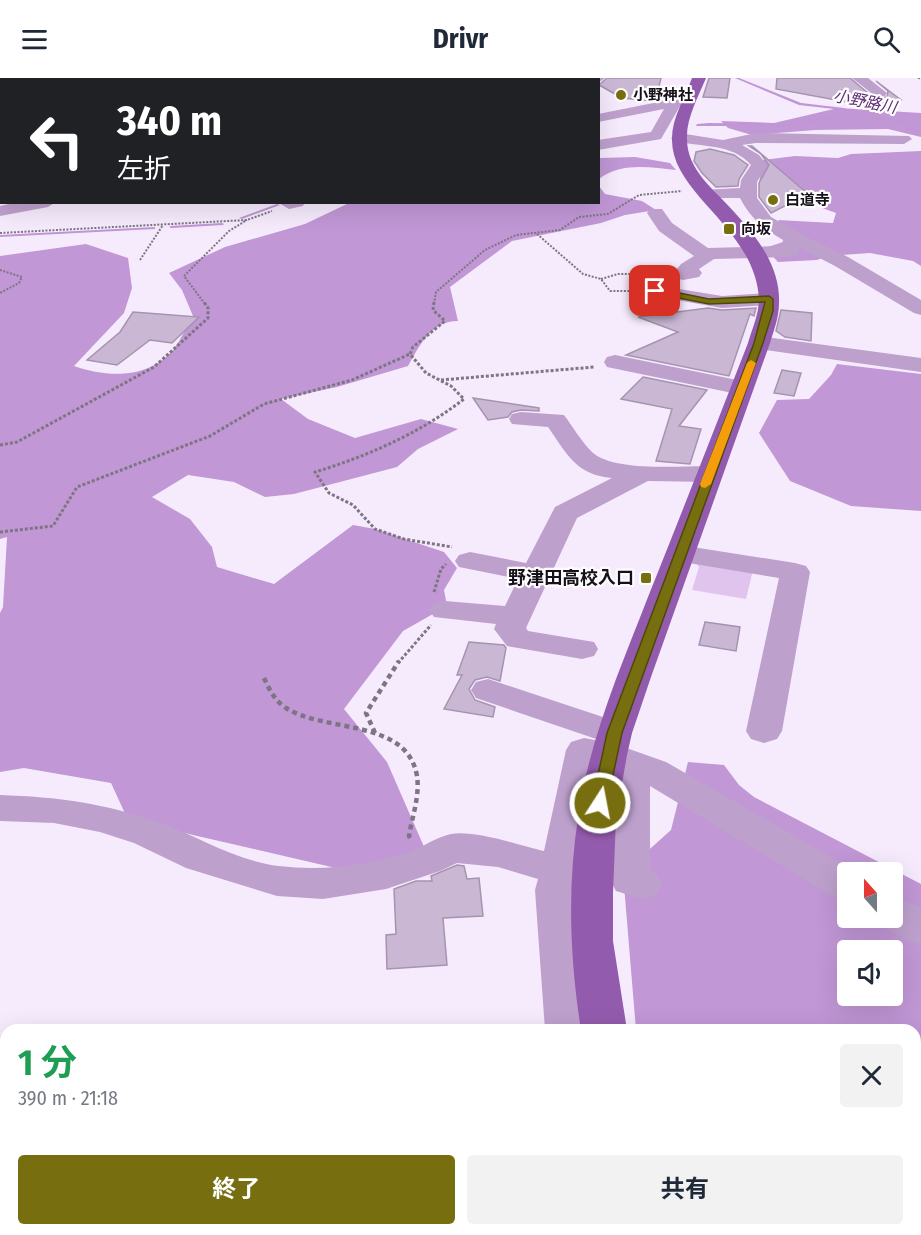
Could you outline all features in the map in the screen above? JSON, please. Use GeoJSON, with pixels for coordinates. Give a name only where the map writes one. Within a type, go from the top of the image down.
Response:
{"type":"FeatureCollection","features":[{"type":"Feature","properties":{"kind":"main road"},"geometry":{"type":"LineString","coordinates":[[603,1024],[592,941],[592,893],[597,818],[680,554],[759,343],[768,311],[767,277],[758,253],[745,234],[707,192],[684,162],[679,138],[683,96]]}},
{"type":"Feature","properties":{"kind":"street"},"geometry":{"type":"LineString","coordinates":[[859,78],[880,93]]}},
{"type":"Feature","properties":{"kind":"street"},"geometry":{"type":"LineString","coordinates":[[600,104],[683,96]]}},
{"type":"Feature","properties":{"kind":"street"},"geometry":{"type":"LineString","coordinates":[[600,117],[683,96]]}},
{"type":"Feature","properties":{"kind":"street"},"geometry":{"type":"LineString","coordinates":[[600,145],[656,136],[683,96]]}},
{"type":"Feature","properties":{"kind":"street"},"geometry":{"type":"LineString","coordinates":[[679,138],[722,145],[756,159],[759,165],[747,186],[753,205],[764,219],[793,239],[826,252],[921,309]]}},
{"type":"Feature","properties":{"kind":"street"},"geometry":{"type":"LineString","coordinates":[[722,145],[756,138],[904,139]]}},
{"type":"Feature","properties":{"kind":"street"},"geometry":{"type":"LineString","coordinates":[[707,192],[748,193]]}},
{"type":"Feature","properties":{"kind":"street"},"geometry":{"type":"LineString","coordinates":[[0,211],[37,204]]}},
{"type":"Feature","properties":{"kind":"street"},"geometry":{"type":"LineString","coordinates":[[656,213],[665,227],[704,254],[790,251],[793,239]]}},
{"type":"Feature","properties":{"kind":"street"},"geometry":{"type":"LineString","coordinates":[[682,274],[692,273],[688,268],[705,258],[704,254]]}},
{"type":"Feature","properties":{"kind":"street"},"geometry":{"type":"LineString","coordinates":[[655,291],[709,302],[769,299]]}},
{"type":"Feature","properties":{"kind":"street"},"geometry":{"type":"LineString","coordinates":[[759,343],[921,365]]}},
{"type":"Feature","properties":{"kind":"street"},"geometry":{"type":"LineString","coordinates":[[615,362],[742,388]]}},
{"type":"Feature","properties":{"kind":"street"},"geometry":{"type":"LineString","coordinates":[[521,419],[555,420],[583,458],[601,469],[643,473],[709,474]]}},
{"type":"Feature","properties":{"kind":"street"},"geometry":{"type":"LineString","coordinates":[[582,649],[518,639],[510,629],[565,513],[643,473]]}},
{"type":"Feature","properties":{"kind":"street"},"geometry":{"type":"LineString","coordinates":[[680,554],[795,572],[796,606],[773,716]]}},
{"type":"Feature","properties":{"kind":"street"},"geometry":{"type":"LineString","coordinates":[[470,561],[537,574]]}},
{"type":"Feature","properties":{"kind":"street"},"geometry":{"type":"LineString","coordinates":[[445,609],[515,616]]}},
{"type":"Feature","properties":{"kind":"street"},"geometry":{"type":"LineString","coordinates":[[488,690],[618,750],[837,880]]}},
{"type":"Feature","properties":{"kind":"street"},"geometry":{"type":"LineString","coordinates":[[567,1024],[556,890],[559,870],[584,750],[618,750]]}},
{"type":"Feature","properties":{"kind":"street"},"geometry":{"type":"LineString","coordinates":[[618,750],[630,880],[642,884]]}},
{"type":"Feature","properties":{"kind":"street"},"geometry":{"type":"LineString","coordinates":[[0,808],[54,810],[103,819],[148,833],[200,858],[277,881],[323,885],[386,874],[426,861],[452,848],[498,853],[559,870]]}},
{"type":"Feature","properties":{"kind":"street"},"geometry":{"type":"LineString","coordinates":[[903,918],[921,928]]}},
{"type":"Feature","properties":{"kind":"path"},"geometry":{"type":"LineString","coordinates":[[0,532],[53,526],[77,488],[210,436],[264,404],[352,380],[410,354],[413,347],[445,321],[433,310],[436,292],[485,250],[516,236],[560,230],[579,217],[608,214],[639,195],[707,192]]}},
{"type":"Feature","properties":{"kind":"path"},"geometry":{"type":"LineString","coordinates":[[0,445],[17,442],[154,367],[208,318],[207,308],[184,276],[214,247],[231,226],[287,204]]}},
{"type":"Feature","properties":{"kind":"path"},"geometry":{"type":"LineString","coordinates":[[0,233],[247,220]]}},
{"type":"Feature","properties":{"kind":"path"},"geometry":{"type":"LineString","coordinates":[[140,260],[163,225]]}},
{"type":"Feature","properties":{"kind":"path"},"geometry":{"type":"LineString","coordinates":[[537,234],[583,274],[601,279],[618,274],[682,274]]}},
{"type":"Feature","properties":{"kind":"path"},"geometry":{"type":"LineString","coordinates":[[0,270],[22,277],[20,283],[0,293]]}},
{"type":"Feature","properties":{"kind":"path"},"geometry":{"type":"LineString","coordinates":[[601,279],[610,291],[655,291]]}},
{"type":"Feature","properties":{"kind":"path"},"geometry":{"type":"LineString","coordinates":[[375,733],[366,713],[401,658],[445,609],[431,600],[441,569],[452,557],[452,547],[404,539],[375,529],[353,505],[330,494],[315,472],[344,464],[449,413],[464,399],[451,386],[426,373],[410,354]]}},
{"type":"Feature","properties":{"kind":"path"},"geometry":{"type":"LineString","coordinates":[[440,380],[467,381],[517,372],[579,370],[615,362]]}},
{"type":"Feature","properties":{"kind":"path"},"geometry":{"type":"LineString","coordinates":[[264,678],[273,696],[285,707],[306,718],[375,733],[400,743],[412,757],[417,777],[408,836],[426,861]]}},
{"type":"Feature","properties":{"kind":"shaded area"},"geometry":{"type":"Polygon","coordinates":[[[838,108],[921,113],[921,137],[888,129],[815,130],[752,135],[728,128],[721,121],[774,123],[838,108]]]}},
{"type":"Feature","properties":{"kind":"shaded area"},"geometry":{"type":"Polygon","coordinates":[[[921,151],[921,266],[913,261],[870,253],[827,256],[817,260],[778,262],[765,248],[789,240],[778,220],[833,223],[836,213],[822,208],[815,202],[761,190],[759,183],[763,160],[795,156],[838,158],[851,154],[921,151]]]}},
{"type":"Feature","properties":{"kind":"shaded area"},"geometry":{"type":"Polygon","coordinates":[[[635,157],[670,163],[676,170],[626,168],[600,178],[600,158],[635,157]]]}},
{"type":"Feature","properties":{"kind":"shaded area"},"geometry":{"type":"Polygon","coordinates":[[[600,187],[605,194],[642,201],[656,210],[512,241],[450,287],[458,321],[440,325],[433,330],[408,366],[337,387],[281,399],[308,419],[355,438],[421,419],[458,429],[418,449],[397,467],[294,494],[265,497],[234,482],[188,475],[152,497],[190,519],[212,547],[217,567],[274,584],[353,525],[375,529],[444,552],[457,568],[444,590],[447,606],[403,631],[344,709],[387,762],[428,856],[340,869],[128,820],[111,783],[24,768],[0,772],[0,613],[3,607],[7,537],[0,539],[0,256],[86,244],[128,258],[132,288],[124,313],[74,366],[100,373],[127,373],[140,371],[164,359],[174,349],[193,316],[182,290],[169,273],[225,247],[305,224],[347,204],[600,204],[600,187]]]}},
{"type":"Feature","properties":{"kind":"shaded area"},"geometry":{"type":"Polygon","coordinates":[[[837,364],[921,374],[921,511],[851,506],[790,481],[759,433],[777,400],[809,399],[831,375],[837,364]]]}},
{"type":"Feature","properties":{"kind":"shaded area"},"geometry":{"type":"Polygon","coordinates":[[[697,564],[753,570],[746,599],[692,590],[699,567],[697,564]]]}},
{"type":"Feature","properties":{"kind":"shaded area"},"geometry":{"type":"Polygon","coordinates":[[[688,762],[724,765],[739,785],[754,797],[879,862],[837,862],[837,928],[903,928],[903,875],[921,884],[921,1024],[636,1024],[623,873],[671,830],[688,762]]]}},
{"type":"Feature","properties":{"kind":"building"},"geometry":{"type":"Polygon","coordinates":[[[607,78],[661,78],[656,100],[653,101],[622,98],[600,84],[607,78]]]}},
{"type":"Feature","properties":{"kind":"building"},"geometry":{"type":"Polygon","coordinates":[[[709,78],[730,78],[727,98],[703,97],[709,78]]]}},
{"type":"Feature","properties":{"kind":"building"},"geometry":{"type":"Polygon","coordinates":[[[777,78],[850,78],[874,98],[887,97],[888,91],[876,81],[901,100],[874,107],[776,89],[777,78]]]}},
{"type":"Feature","properties":{"kind":"building"},"geometry":{"type":"Polygon","coordinates":[[[749,146],[752,146],[808,194],[771,213],[759,197],[759,183],[769,165],[761,154],[749,146]]]}},
{"type":"Feature","properties":{"kind":"building"},"geometry":{"type":"Polygon","coordinates":[[[710,149],[734,155],[748,165],[739,179],[738,186],[716,187],[702,173],[694,161],[696,152],[710,149]]]}},
{"type":"Feature","properties":{"kind":"building"},"geometry":{"type":"Polygon","coordinates":[[[708,308],[722,310],[756,308],[754,316],[750,314],[729,376],[626,355],[678,332],[638,317],[708,308]]]}},
{"type":"Feature","properties":{"kind":"building"},"geometry":{"type":"Polygon","coordinates":[[[781,310],[812,313],[811,341],[785,337],[776,331],[781,310]]]}},
{"type":"Feature","properties":{"kind":"building"},"geometry":{"type":"Polygon","coordinates":[[[133,312],[199,317],[172,343],[150,340],[117,365],[87,360],[120,332],[133,312]]]}},
{"type":"Feature","properties":{"kind":"building"},"geometry":{"type":"Polygon","coordinates":[[[782,370],[801,373],[794,396],[774,393],[782,370]]]}},
{"type":"Feature","properties":{"kind":"building"},"geometry":{"type":"Polygon","coordinates":[[[643,377],[707,390],[679,426],[701,429],[690,464],[656,461],[672,409],[621,399],[643,377]]]}},
{"type":"Feature","properties":{"kind":"building"},"geometry":{"type":"Polygon","coordinates":[[[473,398],[539,408],[539,411],[521,410],[512,412],[508,417],[488,420],[473,398]]]}},
{"type":"Feature","properties":{"kind":"building"},"geometry":{"type":"Polygon","coordinates":[[[705,622],[740,627],[736,651],[699,645],[705,622]]]}},
{"type":"Feature","properties":{"kind":"building"},"geometry":{"type":"Polygon","coordinates":[[[469,642],[504,645],[506,648],[500,681],[487,677],[475,680],[469,689],[475,700],[495,707],[493,717],[444,709],[462,675],[457,675],[469,642]]]}},
{"type":"Feature","properties":{"kind":"building"},"geometry":{"type":"Polygon","coordinates":[[[457,865],[464,866],[467,879],[479,878],[483,916],[443,918],[447,965],[387,969],[386,935],[396,934],[394,889],[416,881],[432,881],[431,876],[457,865]]]}},
{"type":"Feature","properties":{"kind":"waterway","name":"小野路川"},"geometry":{"type":"LineString","coordinates":[[736,78],[800,104],[844,109],[860,117],[921,124]]}},
{"type":"Feature","properties":{"kind":"waterway"},"geometry":{"type":"LineString","coordinates":[[697,125],[787,125],[839,117],[857,117]]}},
{"type":"Feature","properties":{"kind":"waterway"},"geometry":{"type":"LineString","coordinates":[[241,218],[278,205]]}},
{"type":"Feature","properties":{"kind":"waterway"},"geometry":{"type":"LineString","coordinates":[[171,227],[222,224]]}},
{"type":"Feature","properties":{"kind":"waterway"},"geometry":{"type":"LineString","coordinates":[[0,236],[154,228]]}},
{"type":"Feature","properties":{"kind":"slow traffic"},"geometry":{"type":"LineString","coordinates":[[705,484],[751,363]]}},
{"type":"Feature","properties":{"kind":"place","name":"小野神社"},"geometry":{"type":"Point","coordinates":[621,95]}},
{"type":"Feature","properties":{"kind":"place","name":"白道寺"},"geometry":{"type":"Point","coordinates":[773,200]}},
{"type":"Feature","properties":{"kind":"place","name":"向坂"},"geometry":{"type":"Point","coordinates":[729,229]}},
{"type":"Feature","properties":{"kind":"place","name":"野津田高校入口"},"geometry":{"type":"Point","coordinates":[646,578]}},
{"type":"Feature","properties":{"kind":"route"},"geometry":{"type":"LineString","coordinates":[[600,803],[614,733],[759,343],[768,311],[769,299],[709,302],[655,291]]}}]}
